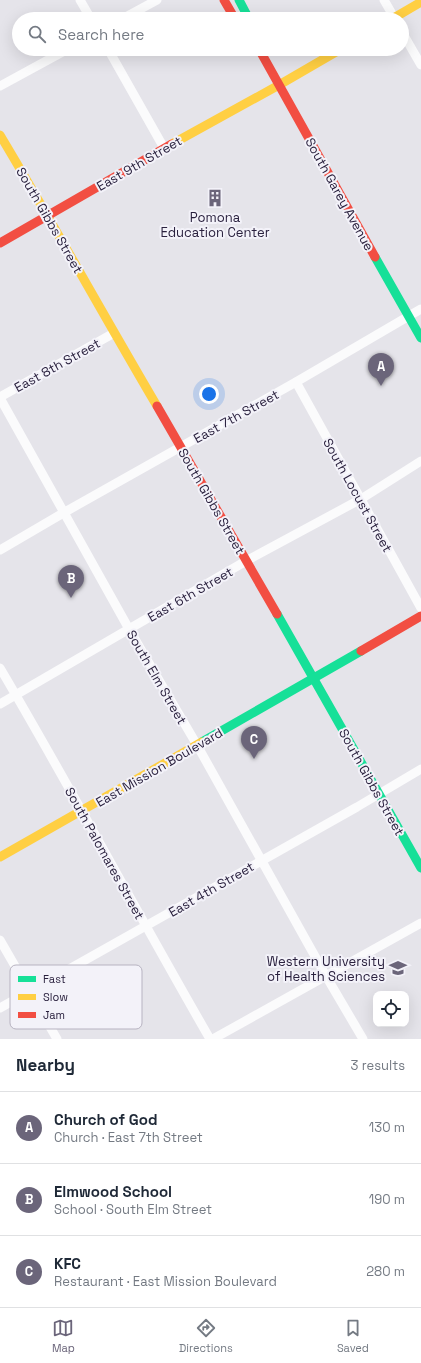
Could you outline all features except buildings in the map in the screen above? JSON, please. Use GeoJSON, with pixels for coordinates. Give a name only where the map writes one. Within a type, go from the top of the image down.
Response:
{"type":"FeatureCollection","features":[{"type":"Feature","properties":{"kind":"street"},"geometry":{"type":"LineString","coordinates":[[80,0],[87,12]]}},
{"type":"Feature","properties":{"kind":"street"},"geometry":{"type":"LineString","coordinates":[[135,12],[157,0]]}},
{"type":"Feature","properties":{"kind":"street"},"geometry":{"type":"LineString","coordinates":[[224,0],[231,12]]}},
{"type":"Feature","properties":{"kind":"street"},"geometry":{"type":"LineString","coordinates":[[239,0],[245,12]]}},
{"type":"Feature","properties":{"kind":"street"},"geometry":{"type":"LineString","coordinates":[[384,0],[390,12]]}},
{"type":"Feature","properties":{"kind":"street"},"geometry":{"type":"LineString","coordinates":[[405,12],[421,2]]}},
{"type":"Feature","properties":{"kind":"street"},"geometry":{"type":"LineString","coordinates":[[409,44],[421,65]]}},
{"type":"Feature","properties":{"kind":"street"},"geometry":{"type":"LineString","coordinates":[[0,86],[55,56]]}},
{"type":"Feature","properties":{"kind":"street"},"geometry":{"type":"LineString","coordinates":[[112,56],[164,148]]}},
{"type":"Feature","properties":{"kind":"street","name":"South Garey Avenue"},"geometry":{"type":"LineString","coordinates":[[263,56],[421,338]]}},
{"type":"Feature","properties":{"kind":"street","name":"East 9th Street"},"geometry":{"type":"LineString","coordinates":[[0,243],[164,148],[279,85],[328,56]]}},
{"type":"Feature","properties":{"kind":"street","name":"South Gibbs Street"},"geometry":{"type":"LineString","coordinates":[[0,135],[48,215],[114,333],[181,446],[421,868]]}},
{"type":"Feature","properties":{"kind":"street","name":"East 7th Street"},"geometry":{"type":"LineString","coordinates":[[0,550],[64,512],[296,382],[421,309]]}},
{"type":"Feature","properties":{"kind":"street","name":"East 8th Street"},"geometry":{"type":"LineString","coordinates":[[0,397],[114,333]]}},
{"type":"Feature","properties":{"kind":"street","name":"South Locust Street"},"geometry":{"type":"LineString","coordinates":[[296,382],[421,608]]}},
{"type":"Feature","properties":{"kind":"street","name":"South Elm Street"},"geometry":{"type":"LineString","coordinates":[[0,397],[129,629],[363,1039]]}},
{"type":"Feature","properties":{"kind":"street","name":"East 6th Street"},"geometry":{"type":"LineString","coordinates":[[0,704],[246,561],[361,499],[421,461]]}},
{"type":"Feature","properties":{"kind":"street","name":"East Mission Boulevard"},"geometry":{"type":"LineString","coordinates":[[0,856],[83,811],[421,616]]}},
{"type":"Feature","properties":{"kind":"street","name":"South Palomares Street"},"geometry":{"type":"LineString","coordinates":[[0,668],[83,811],[146,927],[210,1039]]}},
{"type":"Feature","properties":{"kind":"street","name":"East 4th Street"},"geometry":{"type":"LineString","coordinates":[[77,965],[421,769]]}},
{"type":"Feature","properties":{"kind":"street"},"geometry":{"type":"LineString","coordinates":[[213,1039],[421,923]]}},
{"type":"Feature","properties":{"kind":"street"},"geometry":{"type":"LineString","coordinates":[[0,940],[15,965]]}},
{"type":"Feature","properties":{"kind":"street","name":"East 4th Street"},"geometry":{"type":"LineString","coordinates":[[0,1008],[10,1002]]}},
{"type":"Feature","properties":{"kind":"street"},"geometry":{"type":"LineString","coordinates":[[51,1029],[57,1039]]}},
{"type":"Feature","properties":{"kind":"traffic: fast"},"geometry":{"type":"LineString","coordinates":[[239,0],[245,12]]}},
{"type":"Feature","properties":{"kind":"traffic: fast"},"geometry":{"type":"LineString","coordinates":[[375,257],[421,338]]}},
{"type":"Feature","properties":{"kind":"traffic: fast"},"geometry":{"type":"LineString","coordinates":[[277,614],[421,868]]}},
{"type":"Feature","properties":{"kind":"traffic: fast"},"geometry":{"type":"LineString","coordinates":[[202,742],[361,651]]}},
{"type":"Feature","properties":{"kind":"traffic: slow"},"geometry":{"type":"LineString","coordinates":[[404,12],[421,2]]}},
{"type":"Feature","properties":{"kind":"traffic: slow"},"geometry":{"type":"LineString","coordinates":[[172,144],[329,56]]}},
{"type":"Feature","properties":{"kind":"traffic: slow"},"geometry":{"type":"LineString","coordinates":[[0,135],[157,406]]}},
{"type":"Feature","properties":{"kind":"traffic: slow"},"geometry":{"type":"LineString","coordinates":[[0,857],[202,742]]}},
{"type":"Feature","properties":{"kind":"traffic: jam"},"geometry":{"type":"LineString","coordinates":[[224,0],[231,12]]}},
{"type":"Feature","properties":{"kind":"traffic: jam"},"geometry":{"type":"LineString","coordinates":[[263,56],[375,257]]}},
{"type":"Feature","properties":{"kind":"traffic: jam"},"geometry":{"type":"LineString","coordinates":[[0,243],[172,144]]}},
{"type":"Feature","properties":{"kind":"traffic: jam"},"geometry":{"type":"LineString","coordinates":[[157,406],[277,614]]}},
{"type":"Feature","properties":{"kind":"traffic: jam"},"geometry":{"type":"LineString","coordinates":[[361,651],[421,616]]}},
{"type":"Feature","properties":{"kind":"place","name":"Pomona Education Center"},"geometry":{"type":"Point","coordinates":[215,198]}},
{"type":"Feature","properties":{"kind":"place","name":"Church of God"},"geometry":{"type":"Point","coordinates":[381,386]}},
{"type":"Feature","properties":{"kind":"place","name":"Elmwood School"},"geometry":{"type":"Point","coordinates":[71,598]}},
{"type":"Feature","properties":{"kind":"place","name":"KFC"},"geometry":{"type":"Point","coordinates":[254,759]}},
{"type":"Feature","properties":{"kind":"place","name":"Western University of Health Sciences"},"geometry":{"type":"Point","coordinates":[398,968]}}]}
